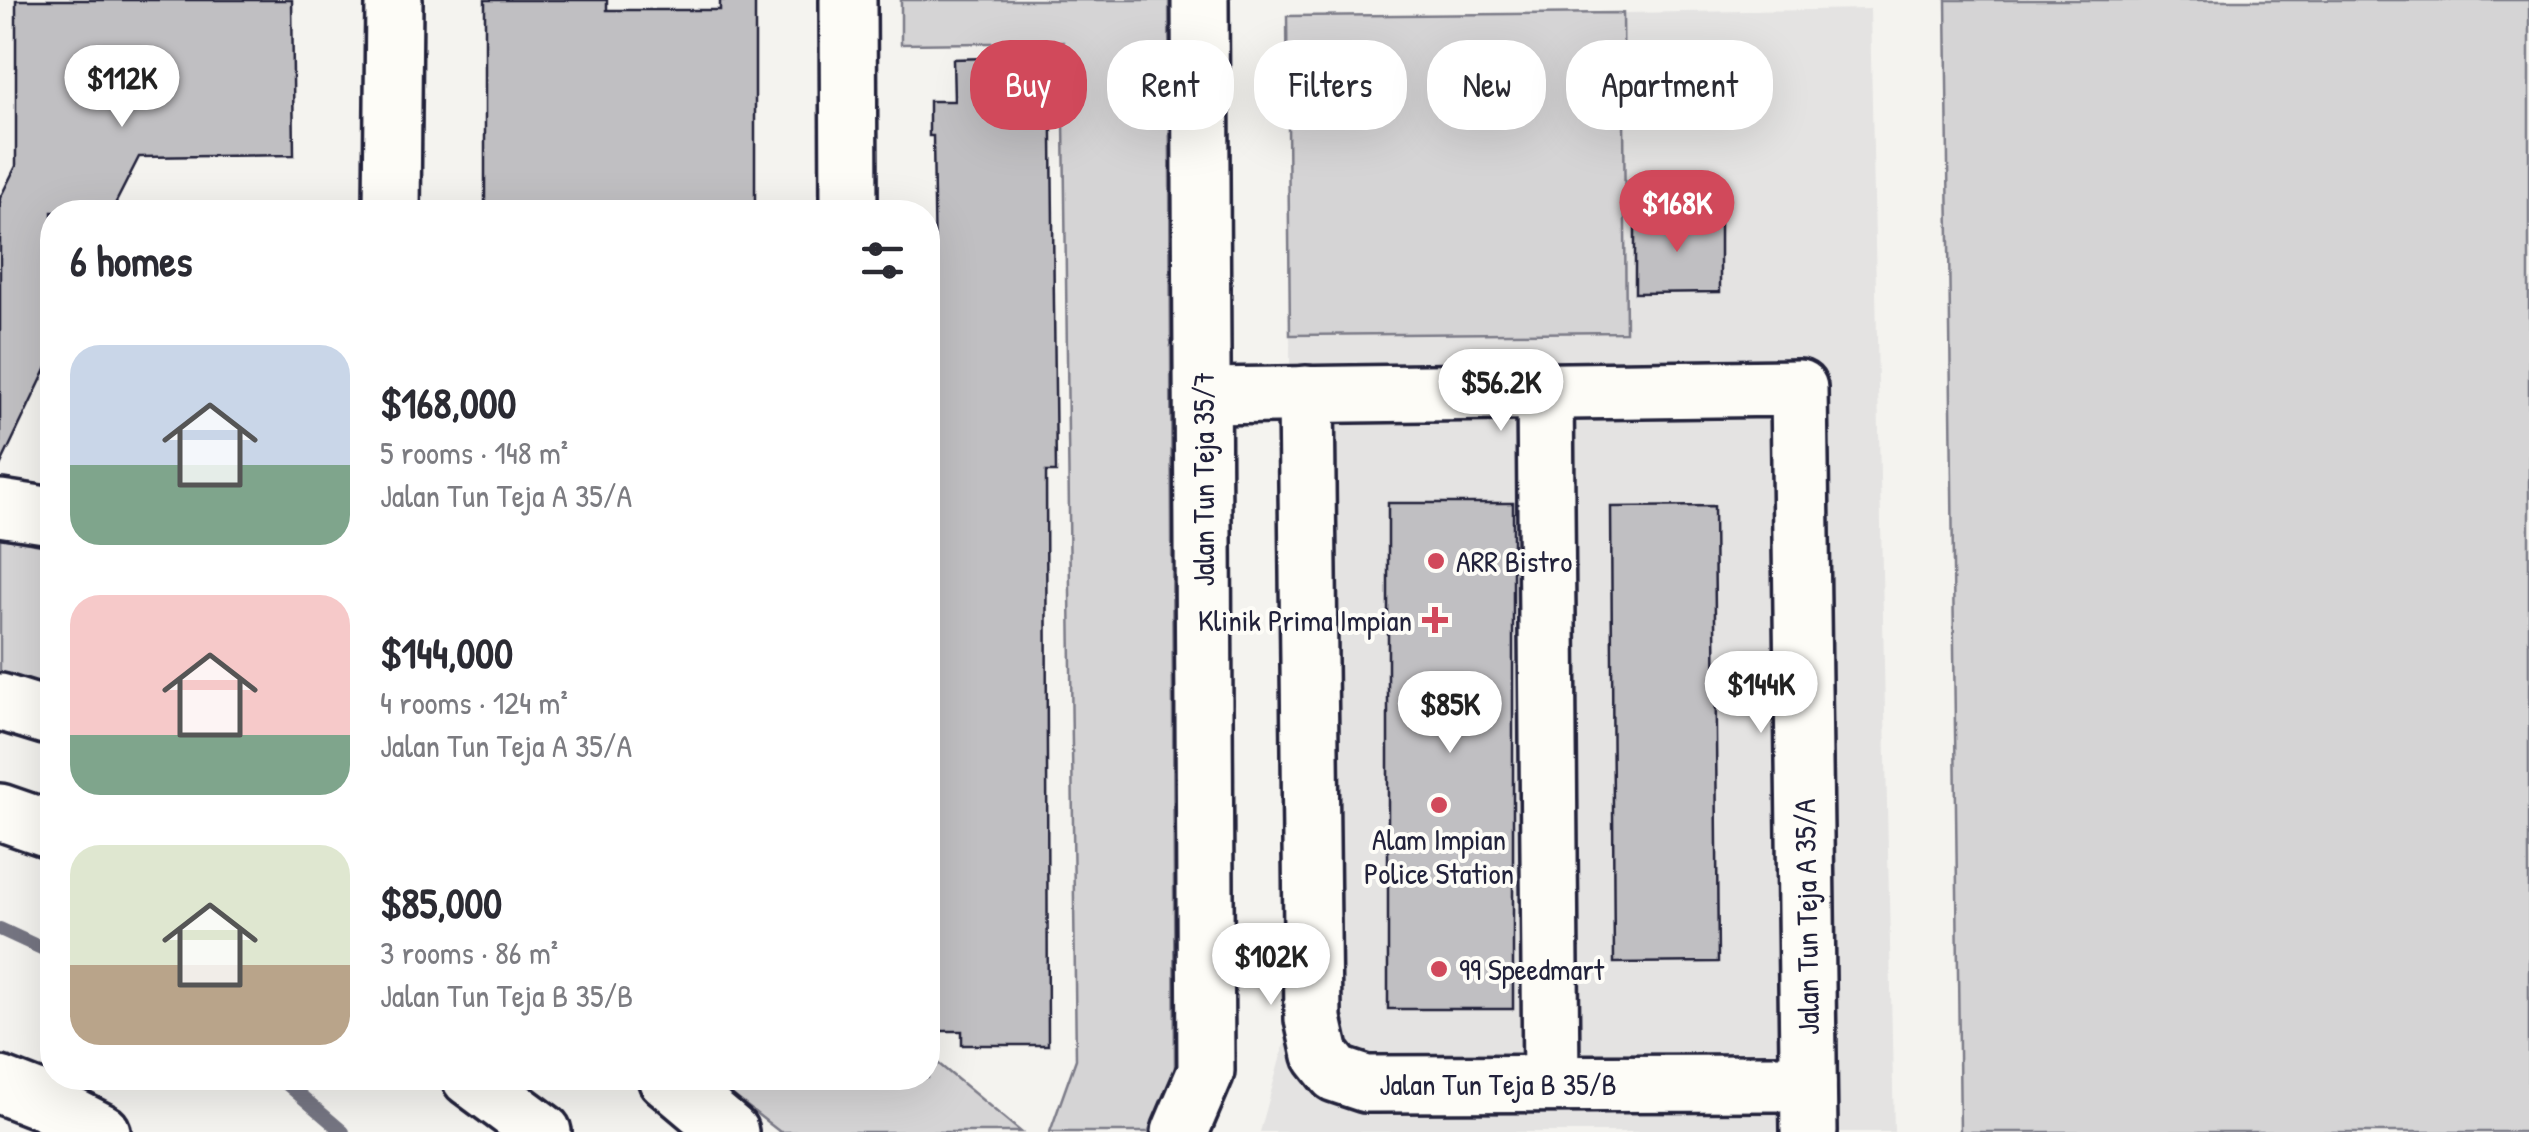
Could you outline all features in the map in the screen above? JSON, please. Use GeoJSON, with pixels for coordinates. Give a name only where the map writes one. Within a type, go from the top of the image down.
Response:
{"type":"FeatureCollection","features":[{"type":"Feature","properties":{"kind":"street"},"geometry":{"type":"LineString","coordinates":[[392,200],[394,0]]}},
{"type":"Feature","properties":{"kind":"street"},"geometry":{"type":"LineString","coordinates":[[848,0],[849,200]]}},
{"type":"Feature","properties":{"kind":"street","name":"Jalan Tun Teja 35/7"},"geometry":{"type":"LineString","coordinates":[[1180,1132],[1206,1072],[1200,0]]}},
{"type":"Feature","properties":{"kind":"street","name":"Jalan Tun Teja A 35/A"},"geometry":{"type":"LineString","coordinates":[[1203,396],[1799,388],[1809,1107]]}},
{"type":"Feature","properties":{"kind":"street"},"geometry":{"type":"LineString","coordinates":[[1544,391],[1550,1084]]}},
{"type":"Feature","properties":{"kind":"street","name":"Jalan Tun Teja B 35/B"},"geometry":{"type":"LineString","coordinates":[[1306,394],[1313,1019],[1322,1055],[1336,1074],[1366,1084],[1550,1084],[1809,1107]]}},
{"type":"Feature","properties":{"kind":"street"},"geometry":{"type":"LineString","coordinates":[[0,508],[40,514]]}},
{"type":"Feature","properties":{"kind":"street"},"geometry":{"type":"LineString","coordinates":[[0,702],[40,714]]}},
{"type":"Feature","properties":{"kind":"street"},"geometry":{"type":"LineString","coordinates":[[0,812],[40,826]]}},
{"type":"Feature","properties":{"kind":"street"},"geometry":{"type":"LineString","coordinates":[[0,1085],[102,1132]]}},
{"type":"Feature","properties":{"kind":"street"},"geometry":{"type":"LineString","coordinates":[[486,1090],[543,1132]]}},
{"type":"Feature","properties":{"kind":"street"},"geometry":{"type":"LineString","coordinates":[[680,1090],[730,1132]]}},
{"type":"Feature","properties":{"kind":"shaded area"},"geometry":{"type":"Polygon","coordinates":[[[901,0],[1169,0],[1169,40],[1107,40],[1107,130],[1170,130],[1175,1077],[1148,1132],[1050,1132],[1076,1059],[1064,130],[1087,130],[1087,40],[901,44],[901,0]]]}},
{"type":"Feature","properties":{"kind":"shaded area"},"geometry":{"type":"Polygon","coordinates":[[[1946,0],[2529,0],[2529,1132],[1960,1132],[1946,0]]]}},
{"type":"Feature","properties":{"kind":"shaded area"},"geometry":{"type":"Polygon","coordinates":[[[1870,9],[1894,1132],[1260,1132],[1291,1019],[1290,335],[1625,332],[1624,130],[1773,130],[1773,40],[1623,40],[1623,13],[1870,9]]]}},
{"type":"Feature","properties":{"kind":"shaded area"},"geometry":{"type":"Polygon","coordinates":[[[1623,13],[1623,40],[1566,40],[1566,130],[1624,130],[1626,332],[1290,335],[1288,130],[1407,130],[1407,40],[1287,40],[1287,16],[1623,13]]]}},
{"type":"Feature","properties":{"kind":"shaded area"},"geometry":{"type":"Polygon","coordinates":[[[0,538],[40,545],[40,693],[0,681],[0,538]]]}},
{"type":"Feature","properties":{"kind":"shaded area"},"geometry":{"type":"Polygon","coordinates":[[[940,1065],[1021,1132],[780,1132],[726,1090],[940,1090],[940,1065]]]}},
{"type":"Feature","properties":{"kind":"building"},"geometry":{"type":"Polygon","coordinates":[[[16,0],[292,0],[294,155],[139,157],[117,200],[40,200],[40,382],[0,466],[0,198],[16,166],[16,0]]]}},
{"type":"Feature","properties":{"kind":"building"},"geometry":{"type":"Polygon","coordinates":[[[485,0],[607,0],[607,10],[720,10],[720,0],[755,0],[755,200],[485,200],[485,0]]]}},
{"type":"Feature","properties":{"kind":"building"},"geometry":{"type":"Polygon","coordinates":[[[970,58],[970,130],[1052,130],[1056,472],[1046,472],[1048,1045],[962,1045],[962,1031],[940,1031],[940,200],[934,200],[929,101],[954,101],[953,59],[970,58]]]}},
{"type":"Feature","properties":{"kind":"building"},"geometry":{"type":"Polygon","coordinates":[[[1635,217],[1720,217],[1720,292],[1635,293],[1635,217]]]}},
{"type":"Feature","properties":{"kind":"building"},"geometry":{"type":"Polygon","coordinates":[[[1388,503],[1513,503],[1513,1009],[1388,1009],[1388,503]]]}},
{"type":"Feature","properties":{"kind":"building"},"geometry":{"type":"Polygon","coordinates":[[[1714,506],[1718,962],[1614,963],[1611,507],[1714,506]]]}},
{"type":"Feature","properties":{"kind":"waterway"},"geometry":{"type":"LineString","coordinates":[[0,929],[40,947]]}},
{"type":"Feature","properties":{"kind":"waterway"},"geometry":{"type":"LineString","coordinates":[[294,1090],[343,1132]]}},
{"type":"Feature","properties":{"kind":"place","name":"ARR Bistro"},"geometry":{"type":"Point","coordinates":[1436,561]}},
{"type":"Feature","properties":{"kind":"place","name":"Klinik Prima Impian"},"geometry":{"type":"Point","coordinates":[1435,620]}},
{"type":"Feature","properties":{"kind":"place","name":"Alam Impian Police Station"},"geometry":{"type":"Point","coordinates":[1439,805]}},
{"type":"Feature","properties":{"kind":"place","name":"99 Speedmart"},"geometry":{"type":"Point","coordinates":[1439,969]}}]}
